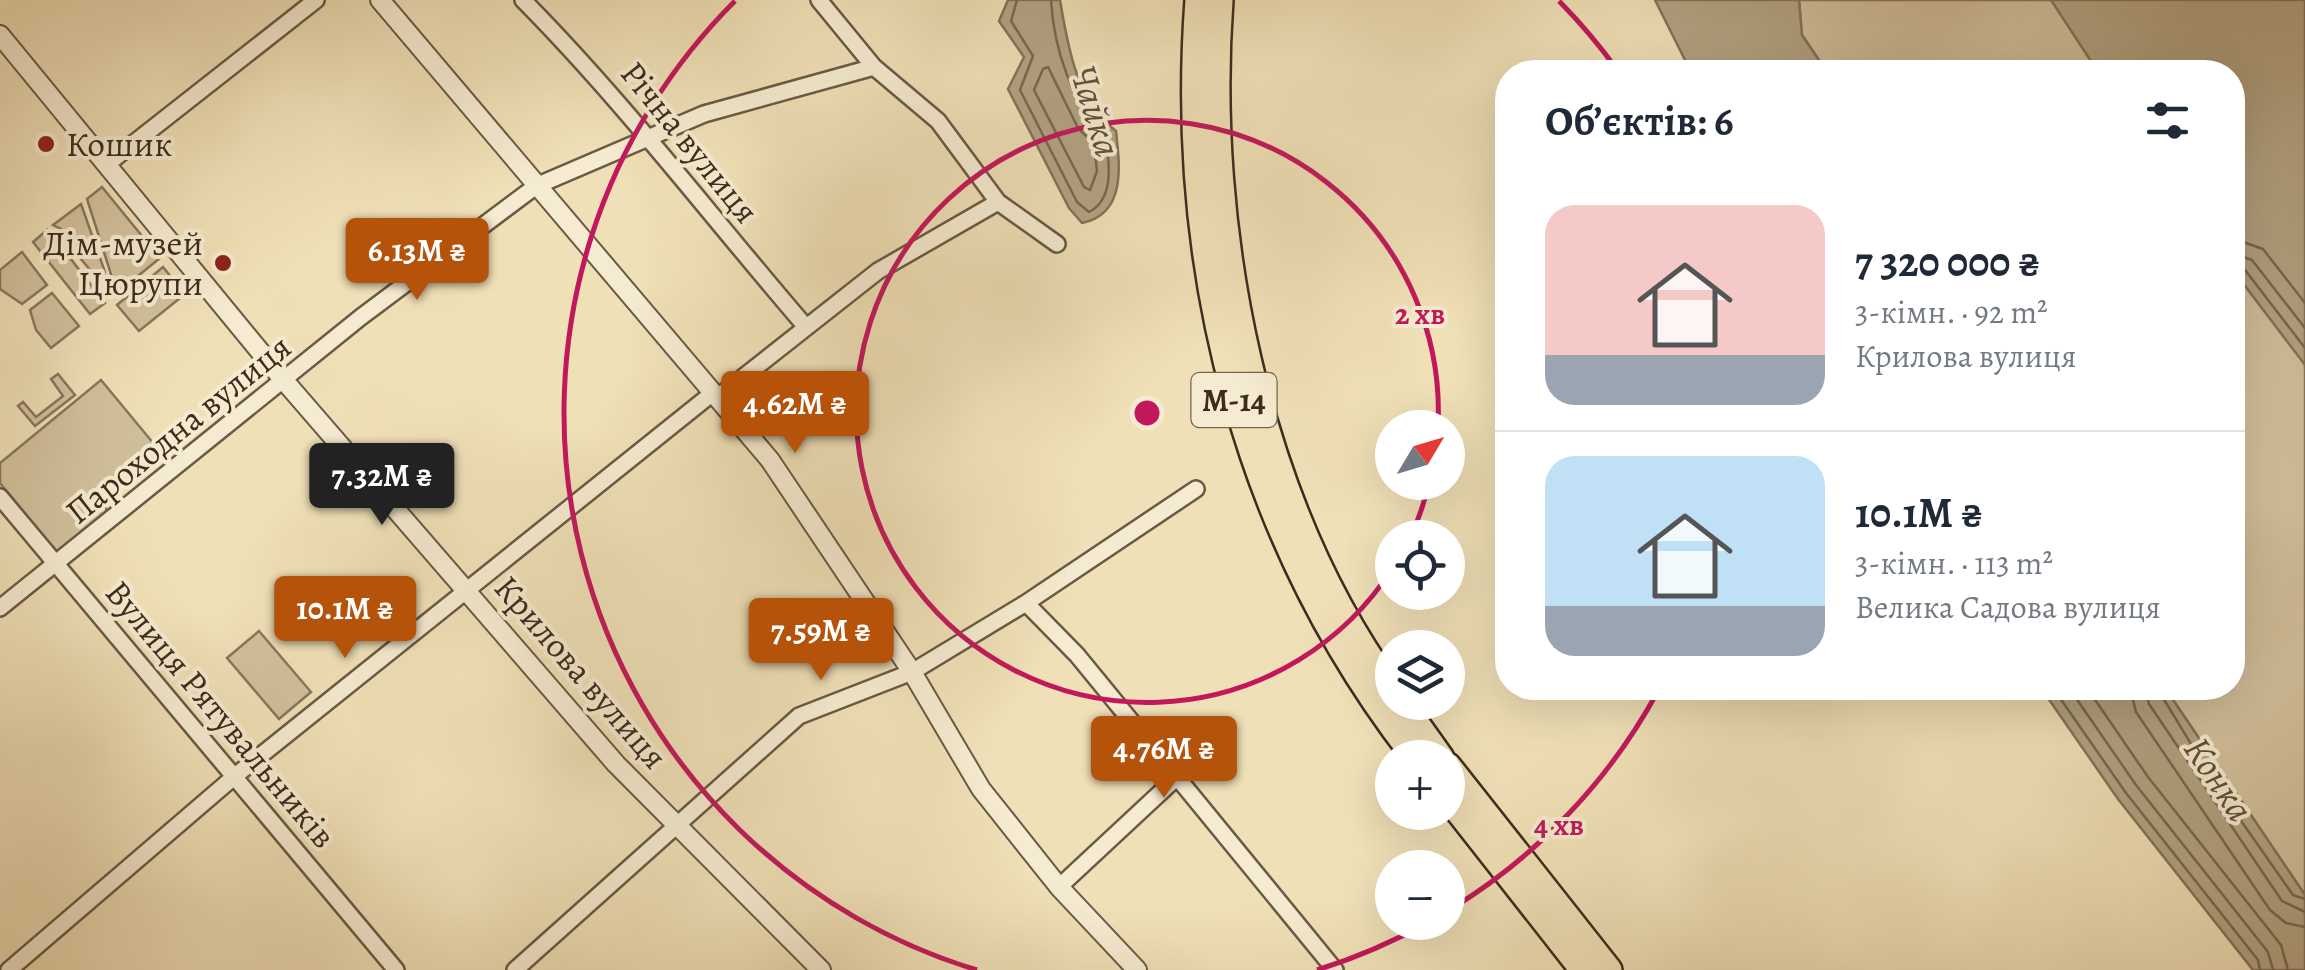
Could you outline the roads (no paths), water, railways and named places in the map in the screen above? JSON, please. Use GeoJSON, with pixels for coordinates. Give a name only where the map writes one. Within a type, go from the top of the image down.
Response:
{"type":"FeatureCollection","features":[{"type":"Feature","properties":{"kind":"highway","name":"М-14"},"geometry":{"type":"LineString","coordinates":[[1198,0],[1195,169],[1208,284],[1229,386],[1275,521],[1347,659],[1403,740]]}},
{"type":"Feature","properties":{"kind":"highway","name":"М-14"},"geometry":{"type":"LineString","coordinates":[[1220,0],[1215,72],[1218,170],[1227,259],[1246,354],[1304,528],[1341,606],[1375,662]]}},
{"type":"Feature","properties":{"kind":"highway"},"geometry":{"type":"LineString","coordinates":[[1465,788],[1609,970]]}},
{"type":"Feature","properties":{"kind":"highway"},"geometry":{"type":"LineString","coordinates":[[1465,820],[1583,970]]}},
{"type":"Feature","properties":{"kind":"street"},"geometry":{"type":"LineString","coordinates":[[106,164],[316,0]]}},
{"type":"Feature","properties":{"kind":"street"},"geometry":{"type":"LineString","coordinates":[[380,0],[770,460],[912,672],[981,788],[1058,887],[1138,970]]}},
{"type":"Feature","properties":{"kind":"street","name":"Річна вулиця"},"geometry":{"type":"LineString","coordinates":[[524,0],[600,78],[643,137],[806,327]]}},
{"type":"Feature","properties":{"kind":"street"},"geometry":{"type":"LineString","coordinates":[[819,0],[874,67],[938,121],[998,202],[1057,244]]}},
{"type":"Feature","properties":{"kind":"street","name":"Крилова вулиця"},"geometry":{"type":"LineString","coordinates":[[0,35],[285,381],[673,825],[821,970]]}},
{"type":"Feature","properties":{"kind":"street","name":"Пароходна вулиця"},"geometry":{"type":"LineString","coordinates":[[0,608],[361,318],[536,186],[704,114],[874,67]]}},
{"type":"Feature","properties":{"kind":"street"},"geometry":{"type":"LineString","coordinates":[[9,970],[235,776],[716,395],[878,271],[998,202]]}},
{"type":"Feature","properties":{"kind":"street"},"geometry":{"type":"LineString","coordinates":[[515,970],[799,716],[912,672],[1026,603],[1196,488]]}},
{"type":"Feature","properties":{"kind":"street","name":"Вулиця Рятувальників"},"geometry":{"type":"LineString","coordinates":[[0,498],[396,970]]}},
{"type":"Feature","properties":{"kind":"street"},"geometry":{"type":"LineString","coordinates":[[1026,603],[1077,655],[1335,970]]}},
{"type":"Feature","properties":{"kind":"street"},"geometry":{"type":"LineString","coordinates":[[1058,887],[1175,779]]}},
{"type":"Feature","properties":{"kind":"water","name":"Чайка"},"geometry":{"type":"Polygon","coordinates":[[[1008,0],[1060,0],[1076,72],[1092,104],[1116,131],[1117,187],[1106,210],[1096,218],[1082,223],[1069,208],[1008,89],[1024,57],[999,21],[1008,0]]]}},
{"type":"Feature","properties":{"kind":"water"},"geometry":{"type":"Polygon","coordinates":[[[1655,0],[1799,0],[1802,35],[1819,60],[1685,60],[1655,0]]]}},
{"type":"Feature","properties":{"kind":"water"},"geometry":{"type":"Polygon","coordinates":[[[2051,0],[2305,0],[2305,365],[2245,286],[2245,60],[2090,60],[2051,0]]]}},
{"type":"Feature","properties":{"kind":"water","name":"Конка"},"geometry":{"type":"Polygon","coordinates":[[[2049,700],[2173,700],[2305,895],[2305,970],[2253,970],[2118,799],[2049,700]]]}},
{"type":"Feature","properties":{"kind":"place","name":"Кошик"},"geometry":{"type":"Point","coordinates":[46,144]}},
{"type":"Feature","properties":{"kind":"place","name":"Дім-музей Цюрупи"},"geometry":{"type":"Point","coordinates":[223,263]}}]}
